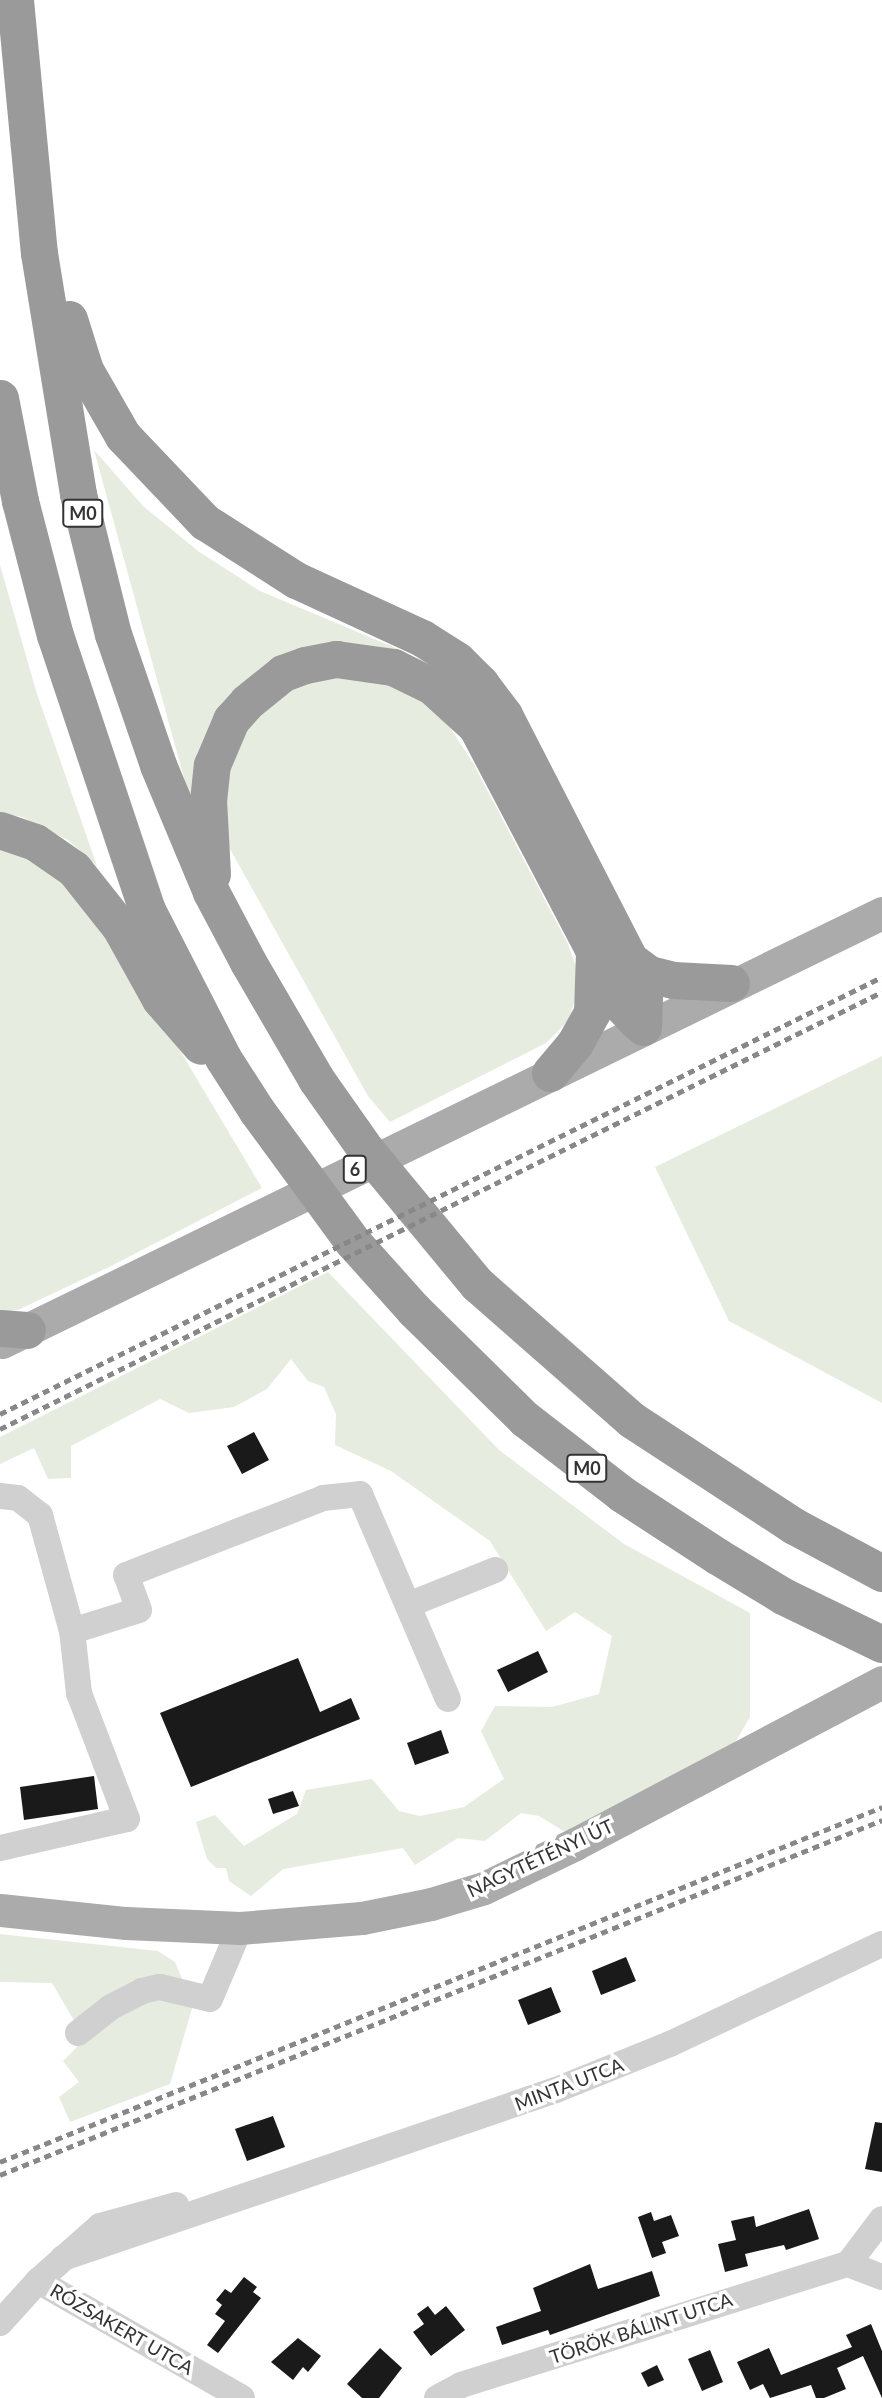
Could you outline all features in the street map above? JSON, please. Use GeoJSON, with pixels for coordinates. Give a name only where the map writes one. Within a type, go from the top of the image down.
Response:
{"type":"FeatureCollection","features":[{"type":"Feature","properties":{"kind":"highway","name":"M0"},"geometry":{"type":"LineString","coordinates":[[15,0],[39,253],[78,494],[113,634],[158,765],[211,892],[316,1079],[420,1219],[477,1284],[632,1420],[794,1526],[882,1573]]}},
{"type":"Feature","properties":{"kind":"highway"},"geometry":{"type":"LineString","coordinates":[[39,253],[65,304],[85,370],[123,436],[172,491],[228,540],[259,560],[422,638],[457,660],[480,683],[504,715],[630,960],[644,999],[643,1027]]}},
{"type":"Feature","properties":{"kind":"highway","name":"M0"},"geometry":{"type":"LineString","coordinates":[[0,398],[20,501],[55,635],[147,910],[223,1058],[257,1111],[353,1242],[414,1310],[525,1419],[576,1461],[783,1596],[882,1644]]}},
{"type":"Feature","properties":{"kind":"highway"},"geometry":{"type":"LineString","coordinates":[[211,892],[208,801],[212,765],[231,720],[283,673],[336,659],[364,660],[432,686],[476,726],[624,1008],[643,1027]]}},
{"type":"Feature","properties":{"kind":"highway"},"geometry":{"type":"LineString","coordinates":[[0,830],[35,842],[74,869],[120,927],[160,999],[257,1111]]}},
{"type":"Feature","properties":{"kind":"highway"},"geometry":{"type":"LineString","coordinates":[[550,1073],[575,1043],[592,1012],[594,948]]}},
{"type":"Feature","properties":{"kind":"highway"},"geometry":{"type":"LineString","coordinates":[[630,960],[649,974],[673,981],[731,983]]}},
{"type":"Feature","properties":{"kind":"main road","name":"6"},"geometry":{"type":"LineString","coordinates":[[9,1333],[731,983],[882,913]]}},
{"type":"Feature","properties":{"kind":"main road","name":"NAGYTÉTÉNYI ÚT"},"geometry":{"type":"LineString","coordinates":[[0,1910],[126,1923],[240,1928],[386,1914],[484,1888],[882,1682]]}},
{"type":"Feature","properties":{"kind":"street"},"geometry":{"type":"LineString","coordinates":[[72,1631],[139,1610],[127,1575],[323,1498],[360,1494],[448,1699]]}},
{"type":"Feature","properties":{"kind":"street"},"geometry":{"type":"LineString","coordinates":[[0,1496],[18,1498],[40,1515],[72,1631],[79,1693],[127,1819],[0,1848]]}},
{"type":"Feature","properties":{"kind":"street"},"geometry":{"type":"LineString","coordinates":[[408,1605],[495,1570]]}},
{"type":"Feature","properties":{"kind":"street"},"geometry":{"type":"LineString","coordinates":[[78,2033],[111,2007],[142,1991],[160,1987],[210,1999],[240,1928]]}},
{"type":"Feature","properties":{"kind":"street","name":"MINTA UTCA"},"geometry":{"type":"LineString","coordinates":[[38,2281],[100,2227],[118,2219],[244,2196],[605,2071],[882,1944]]}},
{"type":"Feature","properties":{"kind":"street"},"geometry":{"type":"LineString","coordinates":[[882,2219],[848,2264],[882,2277]]}},
{"type":"Feature","properties":{"kind":"street","name":"TÖRÖK BÁLINT UTCA"},"geometry":{"type":"LineString","coordinates":[[436,2398],[461,2385],[848,2264]]}},
{"type":"Feature","properties":{"kind":"street"},"geometry":{"type":"LineString","coordinates":[[0,2323],[38,2281]]}},
{"type":"Feature","properties":{"kind":"street","name":"RÓZSAKERT UTCA"},"geometry":{"type":"LineString","coordinates":[[38,2281],[227,2394]]}},
{"type":"Feature","properties":{"kind":"shaded area"},"geometry":{"type":"Polygon","coordinates":[[[94,450],[143,506],[198,551],[260,591],[410,654],[358,646],[298,652],[190,800],[94,450]]]}},
{"type":"Feature","properties":{"kind":"shaded area"},"geometry":{"type":"Polygon","coordinates":[[[0,565],[36,691],[97,866],[68,840],[22,817],[0,813],[0,565]]]}},
{"type":"Feature","properties":{"kind":"shaded area"},"geometry":{"type":"Polygon","coordinates":[[[331,674],[369,675],[414,691],[443,717],[473,763],[568,944],[581,981],[568,1021],[546,1043],[390,1122],[368,1096],[230,849],[216,832],[234,745],[259,708],[294,686],[331,674]]]}},
{"type":"Feature","properties":{"kind":"shaded area"},"geometry":{"type":"Polygon","coordinates":[[[0,842],[74,882],[101,918],[262,1188],[113,1265],[18,1310],[0,1312],[0,842]]]}},
{"type":"Feature","properties":{"kind":"shaded area"},"geometry":{"type":"Polygon","coordinates":[[[882,1056],[882,1403],[729,1321],[655,1167],[882,1056]]]}},
{"type":"Feature","properties":{"kind":"shaded area"},"geometry":{"type":"Polygon","coordinates":[[[328,1272],[499,1450],[624,1544],[750,1613],[750,1717],[729,1753],[570,1835],[539,1816],[521,1813],[485,1841],[458,1838],[415,1865],[403,1848],[283,1869],[251,1896],[229,1881],[226,1868],[216,1868],[207,1859],[196,1822],[215,1815],[244,1846],[297,1814],[306,1790],[372,1779],[399,1811],[420,1816],[464,1807],[504,1779],[481,1731],[495,1706],[552,1707],[599,1694],[612,1636],[575,1612],[546,1631],[490,1541],[391,1471],[335,1445],[336,1414],[324,1387],[308,1381],[291,1359],[267,1389],[234,1407],[189,1413],[160,1399],[71,1446],[71,1478],[48,1479],[34,1448],[0,1464],[0,1437],[328,1272]]]}},
{"type":"Feature","properties":{"kind":"shaded area"},"geometry":{"type":"Polygon","coordinates":[[[0,1934],[158,1951],[175,1962],[193,2005],[170,2084],[70,2122],[59,2097],[79,2082],[63,2061],[85,2039],[52,1983],[0,1982],[0,1934]]]}},
{"type":"Feature","properties":{"kind":"building"},"geometry":{"type":"Polygon","coordinates":[[[254,1432],[269,1460],[242,1474],[227,1446],[254,1432]]]}},
{"type":"Feature","properties":{"kind":"building"},"geometry":{"type":"Polygon","coordinates":[[[538,1651],[548,1672],[508,1692],[497,1670],[538,1651]]]}},
{"type":"Feature","properties":{"kind":"building"},"geometry":{"type":"Polygon","coordinates":[[[298,1658],[320,1712],[351,1698],[360,1719],[191,1787],[160,1713],[298,1658]]]}},
{"type":"Feature","properties":{"kind":"building"},"geometry":{"type":"Polygon","coordinates":[[[441,1730],[449,1753],[415,1765],[407,1743],[441,1730]]]}},
{"type":"Feature","properties":{"kind":"building"},"geometry":{"type":"Polygon","coordinates":[[[94,1776],[98,1809],[24,1820],[20,1787],[94,1776]]]}},
{"type":"Feature","properties":{"kind":"building"},"geometry":{"type":"Polygon","coordinates":[[[293,1791],[299,1806],[273,1814],[268,1799],[293,1791]]]}},
{"type":"Feature","properties":{"kind":"building"},"geometry":{"type":"Polygon","coordinates":[[[626,1957],[636,1981],[601,1995],[592,1971],[626,1957]]]}},
{"type":"Feature","properties":{"kind":"building"},"geometry":{"type":"Polygon","coordinates":[[[551,1987],[561,2012],[528,2025],[518,2000],[551,1987]]]}},
{"type":"Feature","properties":{"kind":"building"},"geometry":{"type":"Polygon","coordinates":[[[273,2116],[285,2147],[247,2161],[235,2129],[273,2116]]]}},
{"type":"Feature","properties":{"kind":"building"},"geometry":{"type":"Polygon","coordinates":[[[875,2122],[882,2123],[882,2172],[865,2169],[875,2122]]]}},
{"type":"Feature","properties":{"kind":"building"},"geometry":{"type":"Polygon","coordinates":[[[809,2209],[819,2239],[786,2250],[784,2245],[745,2254],[748,2266],[725,2272],[718,2244],[736,2240],[731,2221],[754,2216],[756,2227],[809,2209]]]}},
{"type":"Feature","properties":{"kind":"building"},"geometry":{"type":"Polygon","coordinates":[[[651,2212],[654,2221],[671,2215],[679,2236],[662,2242],[666,2253],[652,2258],[638,2217],[651,2212]]]}},
{"type":"Feature","properties":{"kind":"building"},"geometry":{"type":"Polygon","coordinates":[[[590,2264],[598,2289],[652,2271],[660,2296],[550,2335],[548,2330],[502,2345],[496,2327],[541,2311],[533,2288],[590,2264]]]}},
{"type":"Feature","properties":{"kind":"building"},"geometry":{"type":"Polygon","coordinates":[[[244,2277],[257,2287],[253,2292],[261,2298],[218,2353],[207,2345],[225,2321],[215,2314],[222,2305],[216,2300],[225,2289],[231,2293],[244,2277]]]}},
{"type":"Feature","properties":{"kind":"building"},"geometry":{"type":"Polygon","coordinates":[[[428,2306],[435,2315],[446,2306],[465,2330],[431,2356],[413,2332],[424,2324],[417,2314],[428,2306]]]}},
{"type":"Feature","properties":{"kind":"building"},"geometry":{"type":"Polygon","coordinates":[[[871,2324],[882,2351],[882,2398],[863,2356],[837,2368],[846,2389],[824,2398],[816,2398],[811,2385],[770,2398],[763,2384],[750,2390],[737,2362],[769,2348],[781,2375],[852,2347],[846,2335],[871,2324]]]}},
{"type":"Feature","properties":{"kind":"building"},"geometry":{"type":"Polygon","coordinates":[[[298,2338],[321,2356],[308,2372],[303,2367],[293,2380],[271,2362],[298,2338]]]}},
{"type":"Feature","properties":{"kind":"building"},"geometry":{"type":"Polygon","coordinates":[[[380,2348],[402,2368],[379,2398],[362,2398],[347,2384],[380,2348]]]}},
{"type":"Feature","properties":{"kind":"building"},"geometry":{"type":"Polygon","coordinates":[[[710,2350],[723,2382],[702,2391],[688,2359],[710,2350]]]}},
{"type":"Feature","properties":{"kind":"building"},"geometry":{"type":"Polygon","coordinates":[[[657,2365],[664,2380],[648,2387],[641,2373],[657,2365]]]}},
{"type":"Feature","properties":{"kind":"railway"},"geometry":{"type":"LineString","coordinates":[[0,1414],[882,977]]}},
{"type":"Feature","properties":{"kind":"railway"},"geometry":{"type":"LineString","coordinates":[[0,1429],[882,992]]}},
{"type":"Feature","properties":{"kind":"railway"},"geometry":{"type":"LineString","coordinates":[[0,2162],[882,1807]]}},
{"type":"Feature","properties":{"kind":"railway"},"geometry":{"type":"LineString","coordinates":[[0,2175],[882,1820]]}}]}
